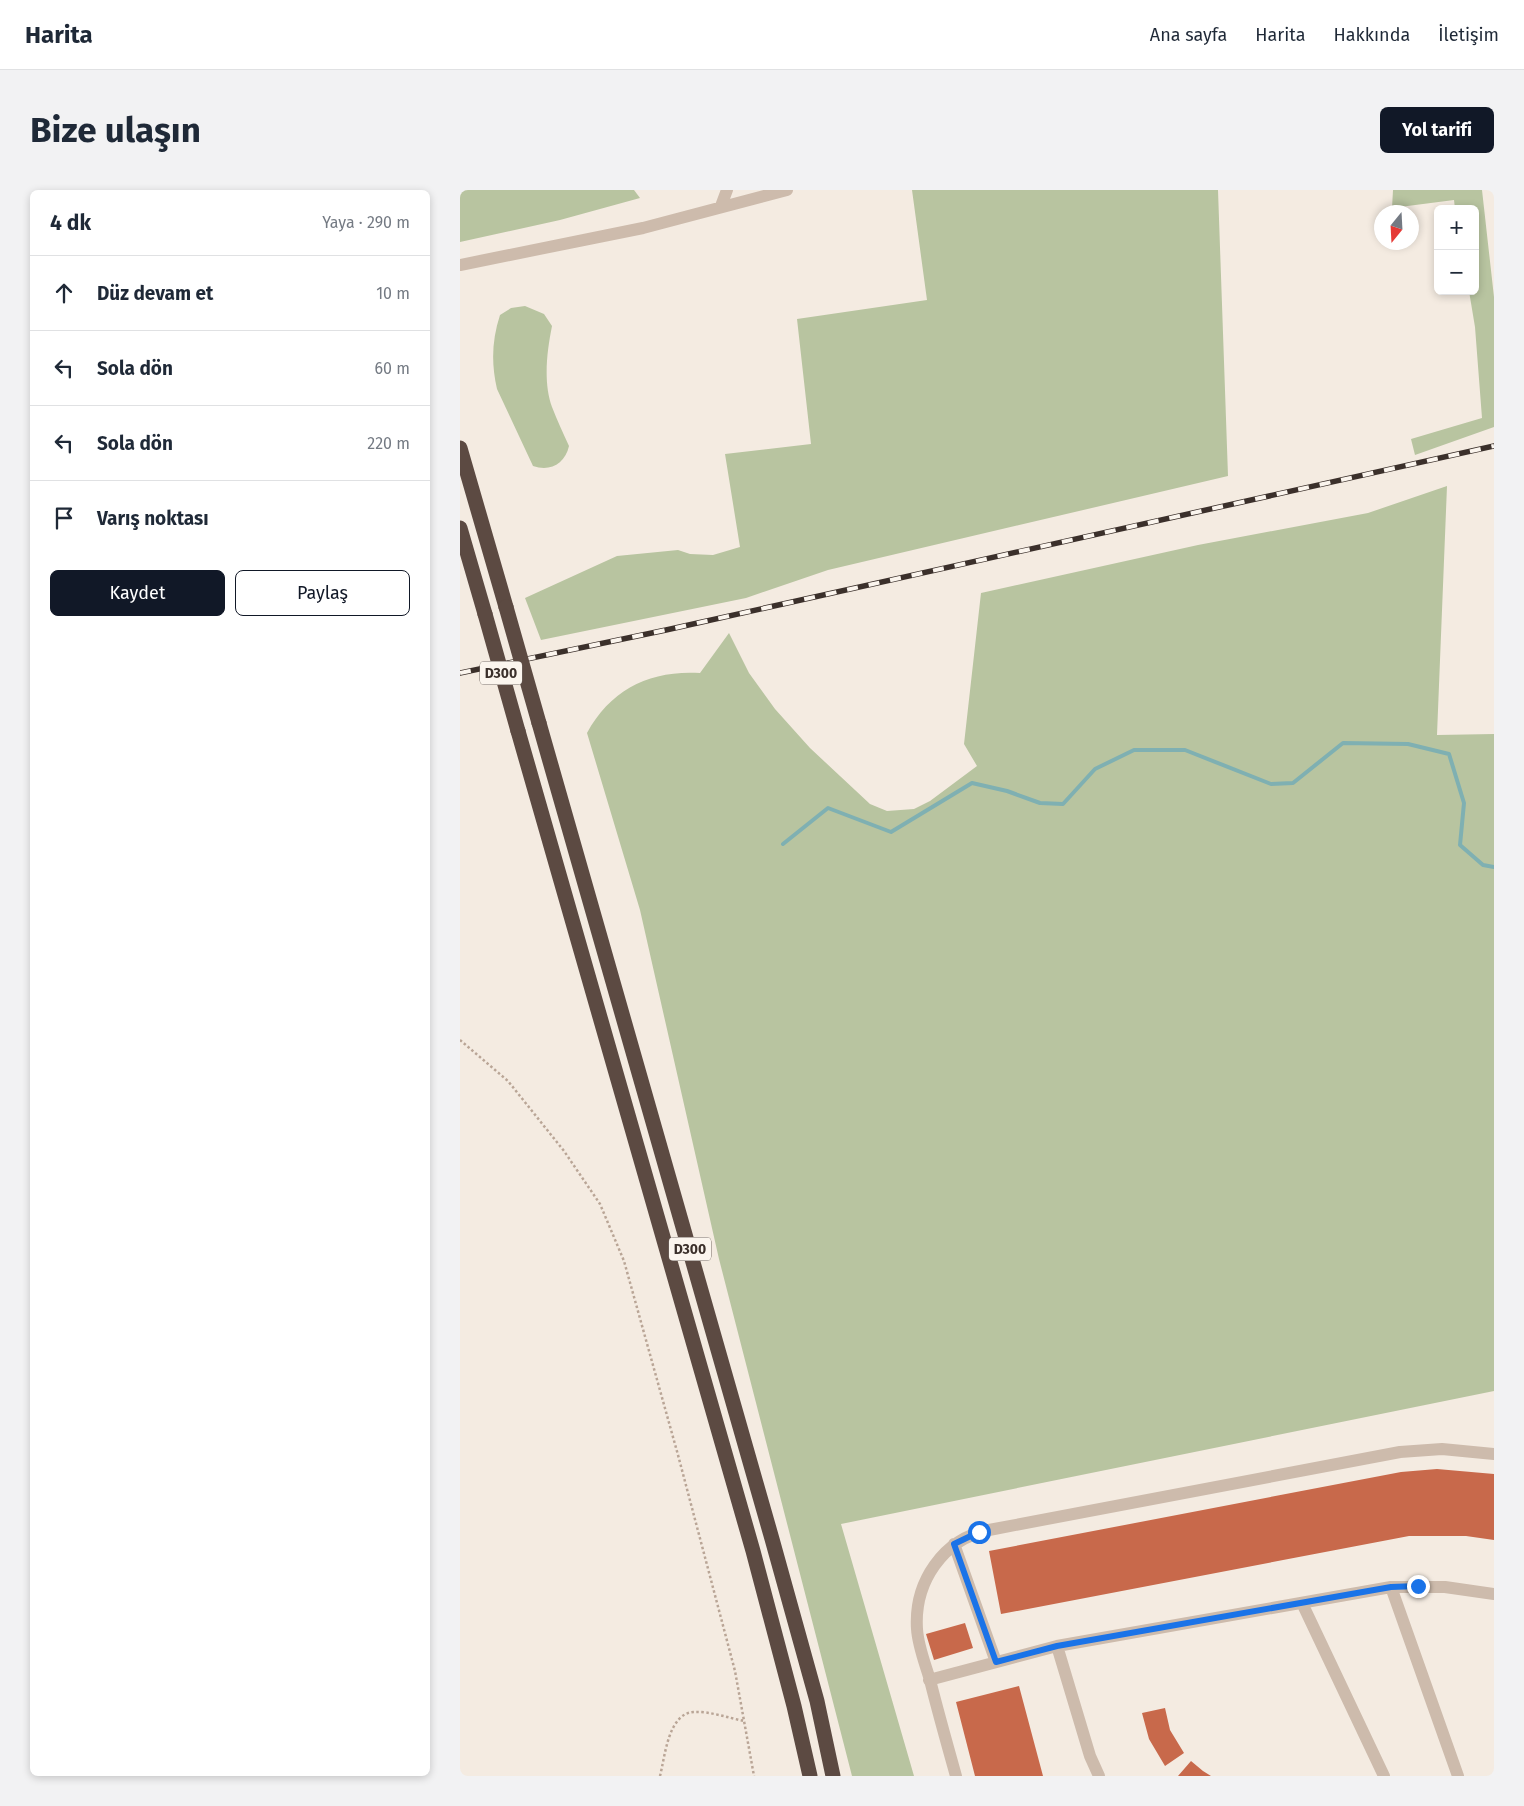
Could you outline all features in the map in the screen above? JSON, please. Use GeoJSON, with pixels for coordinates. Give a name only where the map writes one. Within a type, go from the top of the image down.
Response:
{"type":"FeatureCollection","features":[{"type":"Feature","properties":{"kind":"highway","name":"D300"},"geometry":{"type":"LineString","coordinates":[[460,448],[772,1539],[817,1701],[833,1776]]}},
{"type":"Feature","properties":{"kind":"highway","name":"D300"},"geometry":{"type":"LineString","coordinates":[[460,528],[753,1552],[794,1706],[810,1776]]}},
{"type":"Feature","properties":{"kind":"street"},"geometry":{"type":"LineString","coordinates":[[721,206],[727,190]]}},
{"type":"Feature","properties":{"kind":"street"},"geometry":{"type":"LineString","coordinates":[[461,265],[643,228],[786,190]]}},
{"type":"Feature","properties":{"kind":"street"},"geometry":{"type":"LineString","coordinates":[[956,1776],[918,1640],[919,1603],[927,1578],[934,1566],[954,1544],[979,1532],[1400,1452],[1442,1449],[1494,1454]]}},
{"type":"Feature","properties":{"kind":"street"},"geometry":{"type":"LineString","coordinates":[[954,1544],[996,1662]]}},
{"type":"Feature","properties":{"kind":"street"},"geometry":{"type":"LineString","coordinates":[[929,1680],[1057,1646],[1391,1587],[1445,1587],[1494,1594]]}},
{"type":"Feature","properties":{"kind":"street"},"geometry":{"type":"LineString","coordinates":[[1391,1587],[1458,1776]]}},
{"type":"Feature","properties":{"kind":"street"},"geometry":{"type":"LineString","coordinates":[[1302,1603],[1384,1776]]}},
{"type":"Feature","properties":{"kind":"street"},"geometry":{"type":"LineString","coordinates":[[1057,1646],[1090,1756],[1099,1776]]}},
{"type":"Feature","properties":{"kind":"path"},"geometry":{"type":"LineString","coordinates":[[460,1040],[490,1064],[524,1099],[564,1150],[600,1204],[624,1261],[676,1446],[735,1671],[754,1776]]}},
{"type":"Feature","properties":{"kind":"path"},"geometry":{"type":"LineString","coordinates":[[660,1776],[672,1730],[682,1716],[694,1712],[744,1721]]}},
{"type":"Feature","properties":{"kind":"green space"},"geometry":{"type":"Polygon","coordinates":[[[460,190],[634,190],[640,198],[560,220],[460,242],[460,190]]]}},
{"type":"Feature","properties":{"kind":"green space"},"geometry":{"type":"Polygon","coordinates":[[[912,190],[1218,190],[1228,476],[828,570],[746,598],[541,640],[525,598],[617,556],[678,550],[690,554],[713,555],[740,547],[725,454],[811,444],[797,319],[927,300],[912,190]]]}},
{"type":"Feature","properties":{"kind":"green space"},"geometry":{"type":"Polygon","coordinates":[[[1393,190],[1482,190],[1494,297],[1494,427],[1415,455],[1411,439],[1482,418],[1475,327],[1470,295],[1479,295],[1479,205],[1455,205],[1454,200],[1415,205],[1392,205],[1393,190]]]}},
{"type":"Feature","properties":{"kind":"green space"},"geometry":{"type":"Polygon","coordinates":[[[525,306],[544,314],[552,326],[547,356],[549,397],[569,446],[564,458],[560,462],[545,468],[533,466],[497,389],[494,370],[495,333],[500,315],[511,308],[525,306]]]}},
{"type":"Feature","properties":{"kind":"green space"},"geometry":{"type":"Polygon","coordinates":[[[1447,486],[1437,735],[1494,734],[1494,1391],[841,1524],[914,1776],[852,1776],[719,1259],[640,910],[587,733],[608,705],[634,685],[665,675],[700,673],[729,633],[749,673],[775,709],[810,748],[870,804],[887,811],[914,809],[930,801],[977,766],[964,744],[981,593],[1198,545],[1368,513],[1447,486]]]}},
{"type":"Feature","properties":{"kind":"building"},"geometry":{"type":"Polygon","coordinates":[[[1437,1469],[1494,1474],[1494,1540],[1466,1536],[1409,1536],[1001,1614],[989,1551],[1401,1472],[1437,1469]]]}},
{"type":"Feature","properties":{"kind":"building"},"geometry":{"type":"Polygon","coordinates":[[[965,1623],[973,1648],[934,1660],[926,1634],[965,1623]]]}},
{"type":"Feature","properties":{"kind":"building"},"geometry":{"type":"Polygon","coordinates":[[[1019,1686],[1043,1776],[975,1776],[956,1702],[1019,1686]]]}},
{"type":"Feature","properties":{"kind":"building"},"geometry":{"type":"Polygon","coordinates":[[[1165,1708],[1170,1730],[1184,1753],[1165,1766],[1149,1739],[1142,1713],[1165,1708]]]}},
{"type":"Feature","properties":{"kind":"building"},"geometry":{"type":"Polygon","coordinates":[[[1191,1761],[1203,1771],[1211,1776],[1178,1776],[1191,1761]]]}},
{"type":"Feature","properties":{"kind":"waterway"},"geometry":{"type":"LineString","coordinates":[[783,844],[828,808],[891,832],[972,783],[1007,791],[1040,803],[1063,804],[1095,769],[1134,750],[1185,750],[1271,784],[1293,783],[1343,743],[1408,744],[1449,754],[1464,803],[1460,845],[1483,865],[1494,867]]}},
{"type":"Feature","properties":{"kind":"railway"},"geometry":{"type":"LineString","coordinates":[[460,673],[666,630],[1494,446]]}},
{"type":"Feature","properties":{"kind":"route"},"geometry":{"type":"LineString","coordinates":[[979,1532],[954,1544],[996,1662],[1057,1646],[1391,1587],[1418,1586]]}}]}
